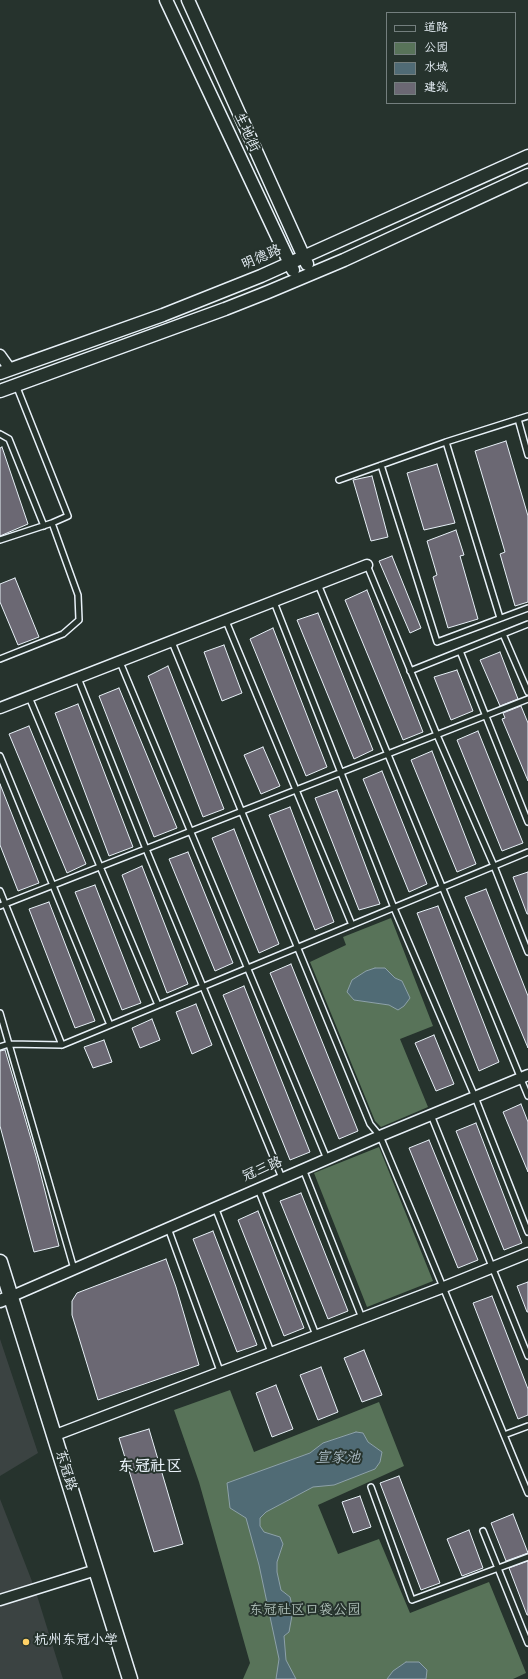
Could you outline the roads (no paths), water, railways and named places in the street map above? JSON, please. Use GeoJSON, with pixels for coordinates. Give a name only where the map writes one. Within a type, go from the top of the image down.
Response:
{"type":"FeatureCollection","features":[{"type":"Feature","properties":{"kind":"main road","name":"东冠路"},"geometry":{"type":"LineString","coordinates":[[0,1262],[5,1299],[53,1436],[130,1679]]}},
{"type":"Feature","properties":{"kind":"street","name":"生地街"},"geometry":{"type":"LineString","coordinates":[[166,0],[298,280]]}},
{"type":"Feature","properties":{"kind":"street","name":"生地街"},"geometry":{"type":"LineString","coordinates":[[188,0],[311,274]]}},
{"type":"Feature","properties":{"kind":"street","name":"明德路"},"geometry":{"type":"LineString","coordinates":[[5,371],[163,315],[290,264],[528,156]]}},
{"type":"Feature","properties":{"kind":"street"},"geometry":{"type":"LineString","coordinates":[[0,391],[225,309],[298,280],[528,175]]}},
{"type":"Feature","properties":{"kind":"street"},"geometry":{"type":"LineString","coordinates":[[0,355],[5,371]]}},
{"type":"Feature","properties":{"kind":"street"},"geometry":{"type":"LineString","coordinates":[[0,708],[367,565]]}},
{"type":"Feature","properties":{"kind":"street","name":"冠三路"},"geometry":{"type":"LineString","coordinates":[[5,1299],[258,1188],[524,1076]]}},
{"type":"Feature","properties":{"kind":"street"},"geometry":{"type":"LineString","coordinates":[[53,1436],[220,1371],[444,1287],[528,1253]]}},
{"type":"Feature","properties":{"kind":"street"},"geometry":{"type":"LineString","coordinates":[[0,1600],[96,1570]]}},
{"type":"Feature","properties":{"kind":"lane"},"geometry":{"type":"LineString","coordinates":[[0,540],[44,526],[68,516],[16,385]]}},
{"type":"Feature","properties":{"kind":"lane"},"geometry":{"type":"LineString","coordinates":[[338,480],[446,442],[528,416]]}},
{"type":"Feature","properties":{"kind":"lane"},"geometry":{"type":"LineString","coordinates":[[518,419],[528,455]]}},
{"type":"Feature","properties":{"kind":"lane"},"geometry":{"type":"LineString","coordinates":[[0,434],[9,440],[44,526]]}},
{"type":"Feature","properties":{"kind":"lane"},"geometry":{"type":"LineString","coordinates":[[446,442],[500,618]]}},
{"type":"Feature","properties":{"kind":"lane"},"geometry":{"type":"LineString","coordinates":[[381,465],[437,642],[528,608]]}},
{"type":"Feature","properties":{"kind":"lane"},"geometry":{"type":"LineString","coordinates":[[0,659],[63,634],[79,620],[78,595],[52,523]]}},
{"type":"Feature","properties":{"kind":"lane"},"geometry":{"type":"LineString","coordinates":[[367,565],[437,735],[494,866],[528,952]]}},
{"type":"Feature","properties":{"kind":"lane"},"geometry":{"type":"LineString","coordinates":[[318,584],[524,1076],[528,1096]]}},
{"type":"Feature","properties":{"kind":"lane"},"geometry":{"type":"LineString","coordinates":[[274,602],[342,772],[394,908],[475,1097],[528,1232]]}},
{"type":"Feature","properties":{"kind":"lane"},"geometry":{"type":"LineString","coordinates":[[226,621],[352,925]]}},
{"type":"Feature","properties":{"kind":"lane"},"geometry":{"type":"LineString","coordinates":[[410,670],[528,624]]}},
{"type":"Feature","properties":{"kind":"lane"},"geometry":{"type":"LineString","coordinates":[[503,634],[528,692]]}},
{"type":"Feature","properties":{"kind":"lane"},"geometry":{"type":"LineString","coordinates":[[172,642],[370,1124],[380,1136],[528,1492]]}},
{"type":"Feature","properties":{"kind":"lane"},"geometry":{"type":"LineString","coordinates":[[460,650],[528,822]]}},
{"type":"Feature","properties":{"kind":"lane"},"geometry":{"type":"LineString","coordinates":[[120,662],[327,1159]]}},
{"type":"Feature","properties":{"kind":"lane"},"geometry":{"type":"LineString","coordinates":[[78,678],[146,849],[282,1178]]}},
{"type":"Feature","properties":{"kind":"lane"},"geometry":{"type":"LineString","coordinates":[[29,697],[158,1005]]}},
{"type":"Feature","properties":{"kind":"lane"},"geometry":{"type":"LineString","coordinates":[[3,905],[528,699]]}},
{"type":"Feature","properties":{"kind":"lane"},"geometry":{"type":"LineString","coordinates":[[0,756],[110,1025]]}},
{"type":"Feature","properties":{"kind":"lane"},"geometry":{"type":"LineString","coordinates":[[0,1047],[9,1044],[62,1045],[528,852]]}},
{"type":"Feature","properties":{"kind":"lane"},"geometry":{"type":"LineString","coordinates":[[0,891],[3,905],[62,1045]]}},
{"type":"Feature","properties":{"kind":"lane"},"geometry":{"type":"LineString","coordinates":[[0,1013],[74,1269]]}},
{"type":"Feature","properties":{"kind":"lane"},"geometry":{"type":"LineString","coordinates":[[431,1114],[528,1356]]}},
{"type":"Feature","properties":{"kind":"lane"},"geometry":{"type":"LineString","coordinates":[[303,1169],[362,1318]]}},
{"type":"Feature","properties":{"kind":"lane"},"geometry":{"type":"LineString","coordinates":[[258,1188],[316,1335]]}},
{"type":"Feature","properties":{"kind":"lane"},"geometry":{"type":"LineString","coordinates":[[215,1207],[271,1352]]}},
{"type":"Feature","properties":{"kind":"lane"},"geometry":{"type":"LineString","coordinates":[[168,1228],[220,1371]]}},
{"type":"Feature","properties":{"kind":"lane"},"geometry":{"type":"LineString","coordinates":[[504,1435],[528,1426]]}},
{"type":"Feature","properties":{"kind":"lane"},"geometry":{"type":"LineString","coordinates":[[371,1487],[412,1600],[528,1557]]}},
{"type":"Feature","properties":{"kind":"lane"},"geometry":{"type":"LineString","coordinates":[[483,1531],[528,1643]]}},
{"type":"Feature","properties":{"kind":"water"},"geometry":{"type":"Polygon","coordinates":[[[375,968],[385,968],[395,978],[402,981],[410,998],[404,1006],[398,1010],[389,1005],[354,1000],[347,992],[352,980],[366,971],[375,968]]]}},
{"type":"Feature","properties":{"kind":"water","name":"宣家池"},"geometry":{"type":"Polygon","coordinates":[[[356,1432],[363,1433],[368,1442],[382,1452],[380,1462],[375,1469],[334,1485],[313,1487],[266,1512],[260,1518],[260,1526],[264,1532],[280,1537],[283,1544],[277,1562],[277,1572],[281,1590],[290,1597],[293,1610],[289,1632],[284,1636],[286,1660],[296,1679],[276,1679],[279,1659],[259,1565],[246,1518],[230,1508],[227,1483],[310,1453],[323,1443],[356,1432]]]}},
{"type":"Feature","properties":{"kind":"water"},"geometry":{"type":"Polygon","coordinates":[[[406,1662],[419,1662],[427,1670],[426,1679],[387,1679],[393,1671],[406,1662]]]}},
{"type":"Feature","properties":{"kind":"place","name":"杭州东冠小学"},"geometry":{"type":"Point","coordinates":[26,1642]}},
{"type":"Feature","properties":{"kind":"district","name":"东冠社区"},"geometry":{"type":"Point","coordinates":[150,1469]}},
{"type":"Feature","properties":{"kind":"park label","name":"东冠社区口袋公园"},"geometry":{"type":"Point","coordinates":[305,1612]}}]}
